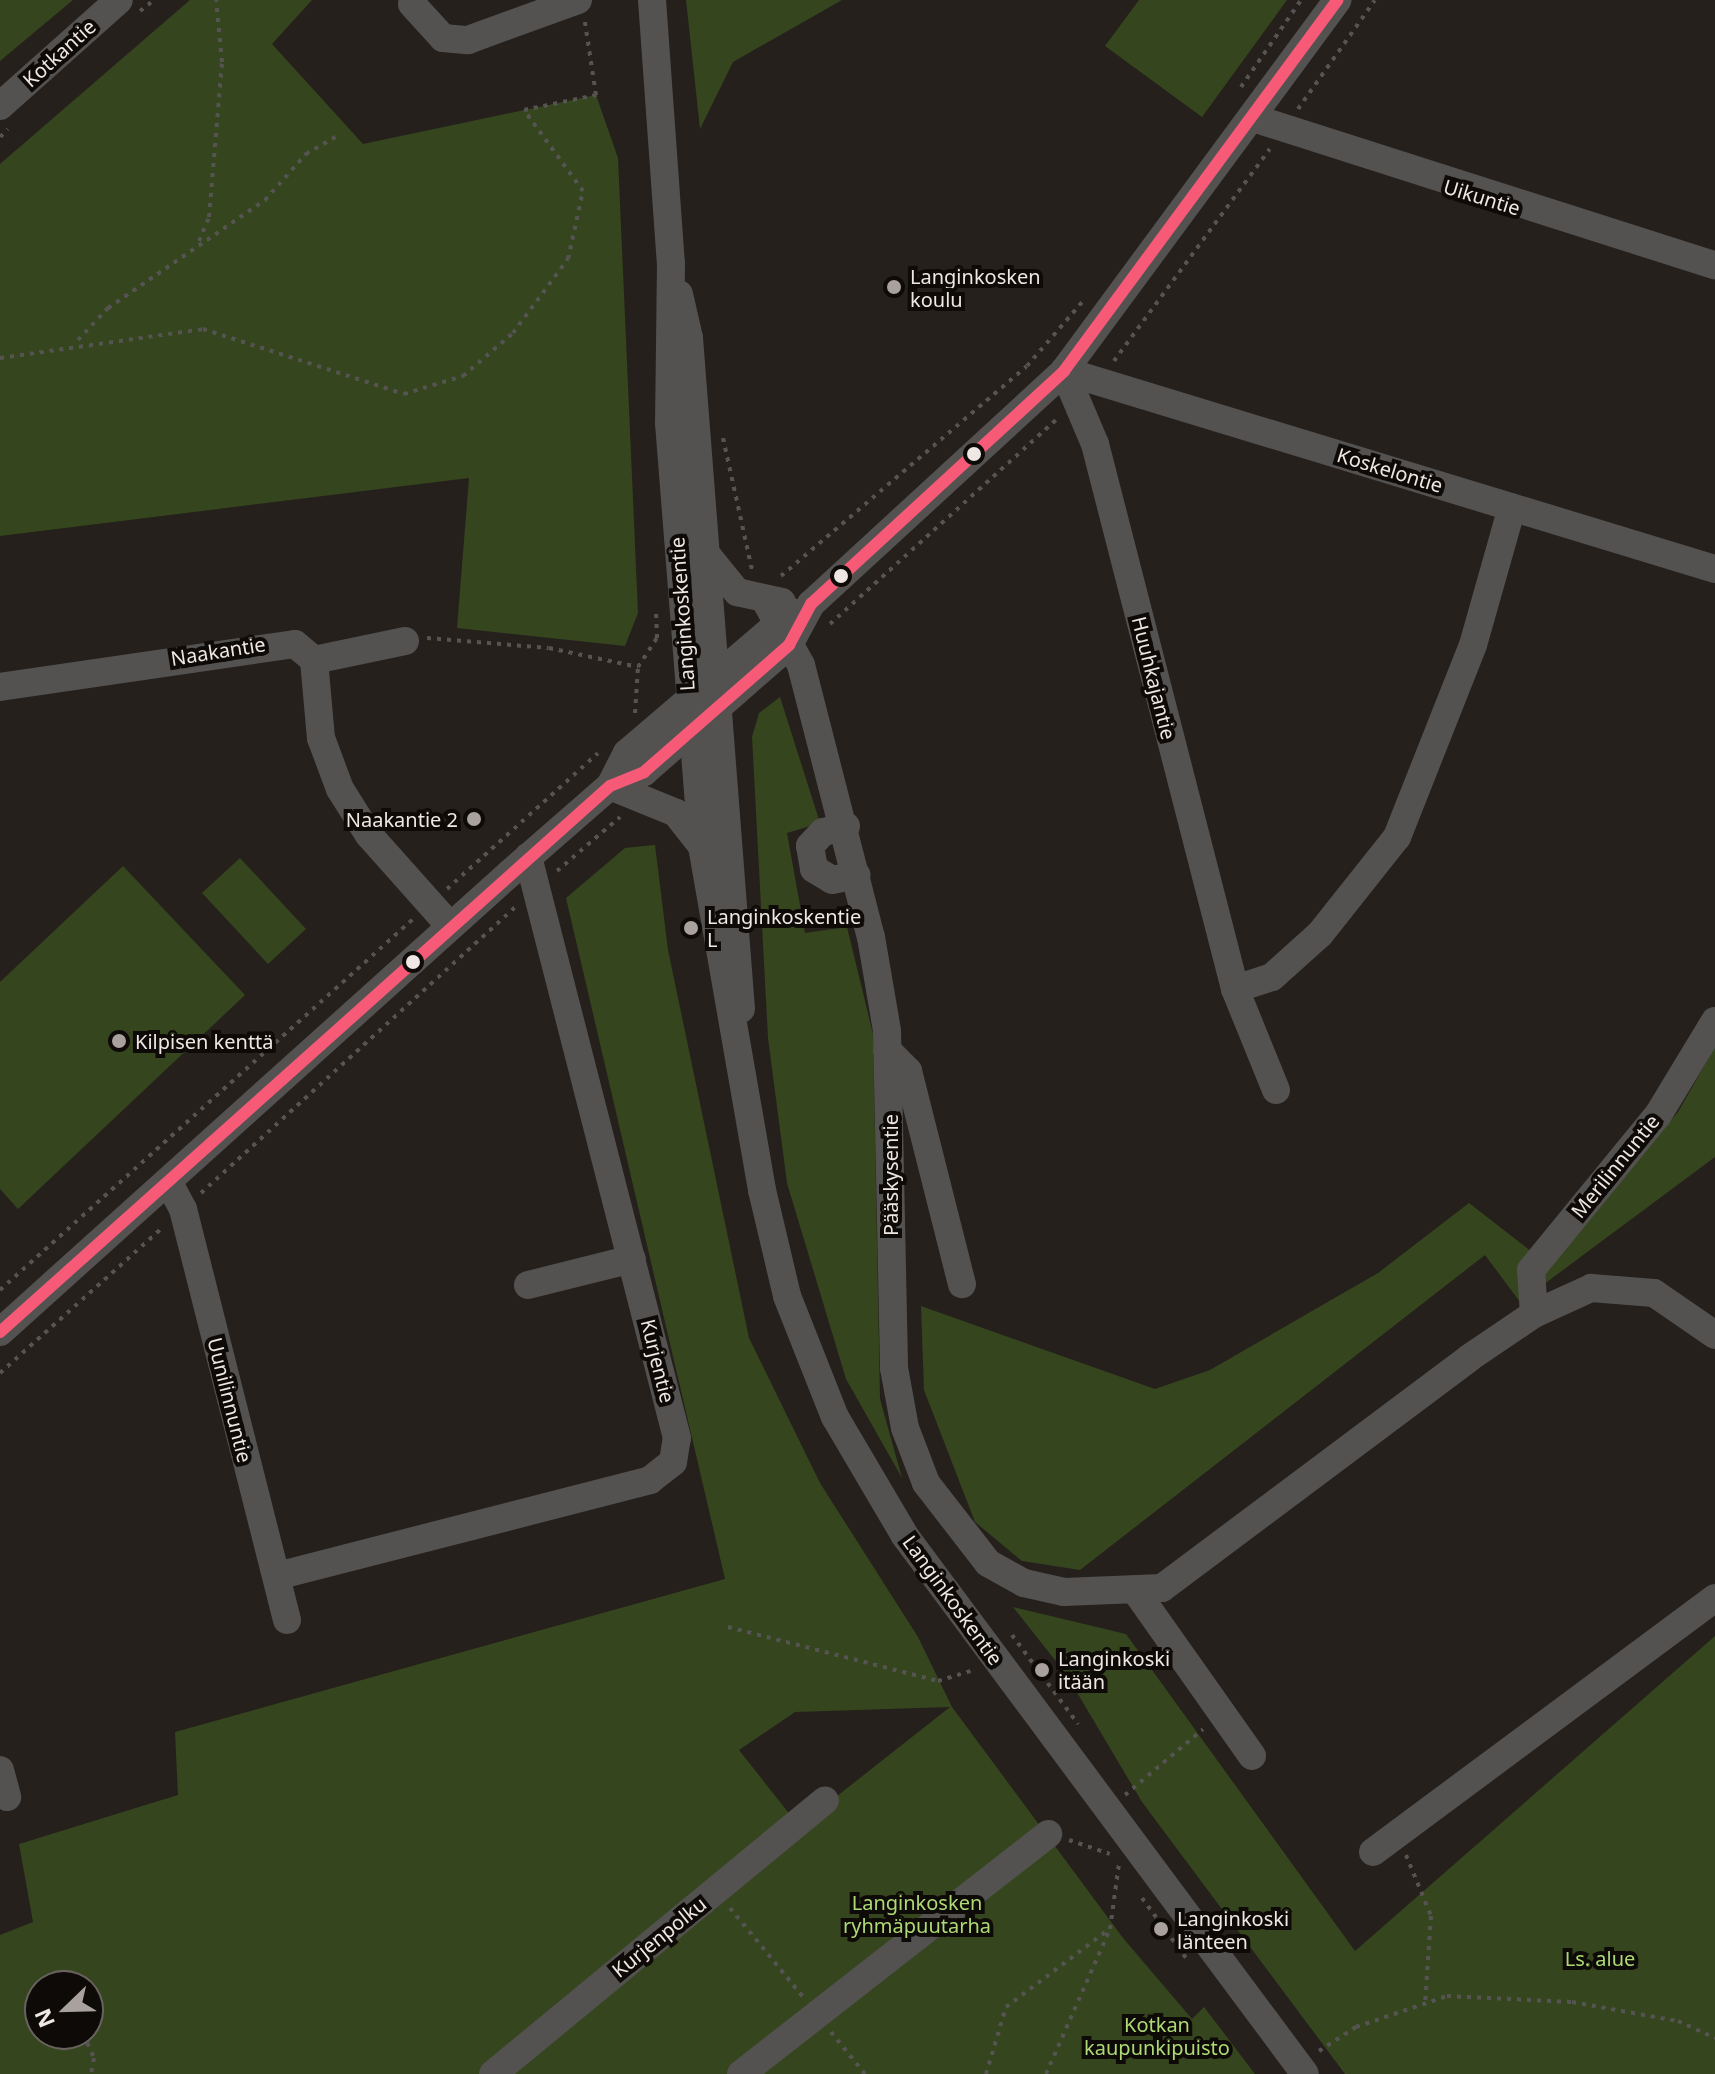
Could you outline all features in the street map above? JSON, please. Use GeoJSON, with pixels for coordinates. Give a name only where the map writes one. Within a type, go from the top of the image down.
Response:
{"type":"FeatureCollection","features":[{"type":"Feature","properties":{"kind":"street","name":"Kotkantie"},"geometry":{"type":"LineString","coordinates":[[0,106],[119,0]]}},
{"type":"Feature","properties":{"kind":"street","name":"Langinkoskentie"},"geometry":{"type":"LineString","coordinates":[[652,0],[671,263],[669,409],[688,698],[702,846],[787,1296],[864,1471],[1310,2064]]}},
{"type":"Feature","properties":{"kind":"street"},"geometry":{"type":"LineString","coordinates":[[0,1332],[528,857],[610,786],[644,772],[789,645],[811,604],[1064,371],[1338,0]]}},
{"type":"Feature","properties":{"kind":"street"},"geometry":{"type":"LineString","coordinates":[[412,4],[443,38],[468,40],[581,8]]}},
{"type":"Feature","properties":{"kind":"street","name":"Uikuntie"},"geometry":{"type":"LineString","coordinates":[[1253,118],[1715,265]]}},
{"type":"Feature","properties":{"kind":"street","name":"Langinkoskentie"},"geometry":{"type":"LineString","coordinates":[[671,263],[689,338],[742,977],[741,1058]]}},
{"type":"Feature","properties":{"kind":"street","name":"Koskelontie"},"geometry":{"type":"LineString","coordinates":[[1064,371],[1715,569]]}},
{"type":"Feature","properties":{"kind":"street","name":"Huuhkajantie"},"geometry":{"type":"LineString","coordinates":[[1064,371],[1095,444],[1235,989],[1276,1090]]}},
{"type":"Feature","properties":{"kind":"street"},"geometry":{"type":"LineString","coordinates":[[1235,989],[1272,977],[1320,934],[1397,837],[1473,645],[1512,507]]}},
{"type":"Feature","properties":{"kind":"street"},"geometry":{"type":"LineString","coordinates":[[707,555],[737,592],[768,600],[811,604]]}},
{"type":"Feature","properties":{"kind":"street"},"geometry":{"type":"LineString","coordinates":[[610,786],[627,753],[716,673],[768,600]]}},
{"type":"Feature","properties":{"kind":"street","name":"Pääskysentie"},"geometry":{"type":"LineString","coordinates":[[768,600],[789,645],[846,826],[857,875],[887,1050],[894,1368],[926,1483],[988,1563],[1024,1583],[1064,1592],[1148,1589]]}},
{"type":"Feature","properties":{"kind":"street"},"geometry":{"type":"LineString","coordinates":[[405,641],[314,660],[321,738],[334,776],[369,835],[450,926]]}},
{"type":"Feature","properties":{"kind":"street","name":"Naakantie"},"geometry":{"type":"LineString","coordinates":[[0,687],[275,642],[295,644],[314,660]]}},
{"type":"Feature","properties":{"kind":"street"},"geometry":{"type":"LineString","coordinates":[[610,786],[676,813],[702,846]]}},
{"type":"Feature","properties":{"kind":"street"},"geometry":{"type":"LineString","coordinates":[[846,826],[823,832],[810,846],[814,869],[832,880],[857,875]]}},
{"type":"Feature","properties":{"kind":"street","name":"Kurjentie"},"geometry":{"type":"LineString","coordinates":[[277,1576],[663,1476],[677,1438],[528,857]]}},
{"type":"Feature","properties":{"kind":"street","name":"Merilinnuntie"},"geometry":{"type":"LineString","coordinates":[[1534,1314],[1531,1270],[1658,1115],[1715,1021]]}},
{"type":"Feature","properties":{"kind":"street"},"geometry":{"type":"LineString","coordinates":[[887,1050],[908,1071],[962,1284]]}},
{"type":"Feature","properties":{"kind":"street","name":"Uunilinnuntie"},"geometry":{"type":"LineString","coordinates":[[168,1181],[183,1209],[287,1620]]}},
{"type":"Feature","properties":{"kind":"street"},"geometry":{"type":"LineString","coordinates":[[528,1285],[632,1259]]}},
{"type":"Feature","properties":{"kind":"street"},"geometry":{"type":"LineString","coordinates":[[1252,1756],[1223,1714],[1148,1589],[1534,1314],[1591,1288],[1654,1293],[1715,1335]]}},
{"type":"Feature","properties":{"kind":"street"},"geometry":{"type":"LineString","coordinates":[[1384,1844],[1715,1598]]}},
{"type":"Feature","properties":{"kind":"street","name":"Kurjenpolku"},"geometry":{"type":"LineString","coordinates":[[493,2074],[825,1800]]}},
{"type":"Feature","properties":{"kind":"street"},"geometry":{"type":"LineString","coordinates":[[741,2074],[1048,1834]]}},
{"type":"Feature","properties":{"kind":"path"},"geometry":{"type":"LineString","coordinates":[[198,244],[209,217],[222,62],[216,0]]}},
{"type":"Feature","properties":{"kind":"path"},"geometry":{"type":"LineString","coordinates":[[1231,101],[1301,0]]}},
{"type":"Feature","properties":{"kind":"path"},"geometry":{"type":"LineString","coordinates":[[0,358],[76,342],[203,329],[404,394],[463,376],[513,333],[568,259],[583,191],[524,110],[596,95],[581,8]]}},
{"type":"Feature","properties":{"kind":"path"},"geometry":{"type":"LineString","coordinates":[[76,342],[108,308],[265,200],[306,154],[339,135]]}},
{"type":"Feature","properties":{"kind":"path"},"geometry":{"type":"LineString","coordinates":[[768,600],[788,573],[898,481],[1027,366],[1087,295]]}},
{"type":"Feature","properties":{"kind":"path"},"geometry":{"type":"LineString","coordinates":[[405,641],[439,636],[549,648],[638,667]]}},
{"type":"Feature","properties":{"kind":"path"},"geometry":{"type":"LineString","coordinates":[[0,1290],[607,745]]}},
{"type":"Feature","properties":{"kind":"path"},"geometry":{"type":"LineString","coordinates":[[0,1373],[538,889],[625,815]]}},
{"type":"Feature","properties":{"kind":"path"},"geometry":{"type":"LineString","coordinates":[[728,1627],[938,1681],[980,1666]]}},
{"type":"Feature","properties":{"kind":"path"},"geometry":{"type":"LineString","coordinates":[[1008,1632],[1080,1728]]}},
{"type":"Feature","properties":{"kind":"path"},"geometry":{"type":"LineString","coordinates":[[1123,1797],[1223,1714]]}},
{"type":"Feature","properties":{"kind":"path"},"geometry":{"type":"LineString","coordinates":[[1046,2074],[1110,1929],[1120,1858],[1048,1834]]}},
{"type":"Feature","properties":{"kind":"path"},"geometry":{"type":"LineString","coordinates":[[1384,1844],[1431,1916],[1425,2003]]}},
{"type":"Feature","properties":{"kind":"path"},"geometry":{"type":"LineString","coordinates":[[716,1890],[865,2074]]}},
{"type":"Feature","properties":{"kind":"path"},"geometry":{"type":"LineString","coordinates":[[986,2074],[1006,2007],[1110,1929]]}},
{"type":"Feature","properties":{"kind":"path"},"geometry":{"type":"LineString","coordinates":[[1310,2064],[1356,2027],[1447,1996],[1572,2002],[1678,2021],[1715,2038]]}},
{"type":"Feature","properties":{"kind":"path"},"geometry":{"type":"LineString","coordinates":[[90,2050],[94,2058],[91,2074]]}},
{"type":"Feature","properties":{"kind":"green space"},"geometry":{"type":"Polygon","coordinates":[[[0,0],[73,0],[0,61],[0,0]]]}},
{"type":"Feature","properties":{"kind":"green space"},"geometry":{"type":"Polygon","coordinates":[[[190,0],[312,0],[272,44],[363,144],[596,95],[618,158],[638,613],[625,646],[457,628],[469,478],[0,536],[0,164],[190,0]]]}},
{"type":"Feature","properties":{"kind":"green space"},"geometry":{"type":"Polygon","coordinates":[[[686,0],[842,0],[733,62],[700,129],[686,0]]]}},
{"type":"Feature","properties":{"kind":"green space"},"geometry":{"type":"Polygon","coordinates":[[[1139,0],[1287,0],[1202,117],[1105,46],[1139,0]]]}},
{"type":"Feature","properties":{"kind":"green space"},"geometry":{"type":"Polygon","coordinates":[[[780,697],[820,823],[787,833],[805,933],[847,927],[873,1034],[880,1399],[902,1478],[846,1379],[787,1183],[768,1038],[752,737],[759,713],[780,697]]]}},
{"type":"Feature","properties":{"kind":"green space"},"geometry":{"type":"Polygon","coordinates":[[[655,845],[668,950],[749,1338],[820,1483],[918,1637],[952,1707],[1123,1938],[1192,2019],[1204,2007],[1255,2074],[0,2074],[0,1935],[33,1922],[19,1844],[178,1795],[175,1732],[725,1579],[566,898],[625,848],[655,845]],[[950,1707],[795,1712],[739,1750],[799,1826],[950,1707]]]}},
{"type":"Feature","properties":{"kind":"green space"},"geometry":{"type":"Polygon","coordinates":[[[240,858],[306,929],[268,964],[202,893],[240,858]]]}},
{"type":"Feature","properties":{"kind":"green space"},"geometry":{"type":"Polygon","coordinates":[[[123,866],[245,995],[18,1209],[0,1189],[0,982],[123,866]]]}},
{"type":"Feature","properties":{"kind":"green space"},"geometry":{"type":"Polygon","coordinates":[[[1715,1047],[1715,1157],[1520,1302],[1485,1255],[1080,1570],[1022,1561],[975,1522],[924,1390],[921,1306],[1155,1389],[1210,1370],[1378,1273],[1469,1203],[1550,1266],[1678,1112],[1715,1047]]]}},
{"type":"Feature","properties":{"kind":"green space","name":"Ls. alue"},"geometry":{"type":"Polygon","coordinates":[[[1013,1607],[1126,1634],[1355,1951],[1715,1636],[1715,2074],[1345,2074],[1142,1802],[1066,1674],[1013,1607]]]}},
{"type":"Feature","properties":{"kind":"transit line","name":"2"},"geometry":{"type":"LineString","coordinates":[[0,1332],[610,786],[644,772],[789,645],[811,604],[1064,371],[1338,0]]}},
{"type":"Feature","properties":{"kind":"place","name":"Langinkosken koulu"},"geometry":{"type":"Point","coordinates":[894,287]}},
{"type":"Feature","properties":{"kind":"place","name":"Naakantie 2"},"geometry":{"type":"Point","coordinates":[474,819]}},
{"type":"Feature","properties":{"kind":"place","name":"Langinkoskentie L"},"geometry":{"type":"Point","coordinates":[691,928]}},
{"type":"Feature","properties":{"kind":"place","name":"Kilpisen kenttä"},"geometry":{"type":"Point","coordinates":[119,1041]}},
{"type":"Feature","properties":{"kind":"place","name":"Langinkoski itään"},"geometry":{"type":"Point","coordinates":[1042,1670]}},
{"type":"Feature","properties":{"kind":"place","name":"Langinkoski länteen"},"geometry":{"type":"Point","coordinates":[1161,1929]}},
{"type":"Feature","properties":{"kind":"park label","name":"Langinkosken ryhmäpuutarha"},"geometry":{"type":"Point","coordinates":[917,1914]}},
{"type":"Feature","properties":{"kind":"park label","name":"Kotkan kaupunkipuisto"},"geometry":{"type":"Point","coordinates":[1157,2036]}}]}
